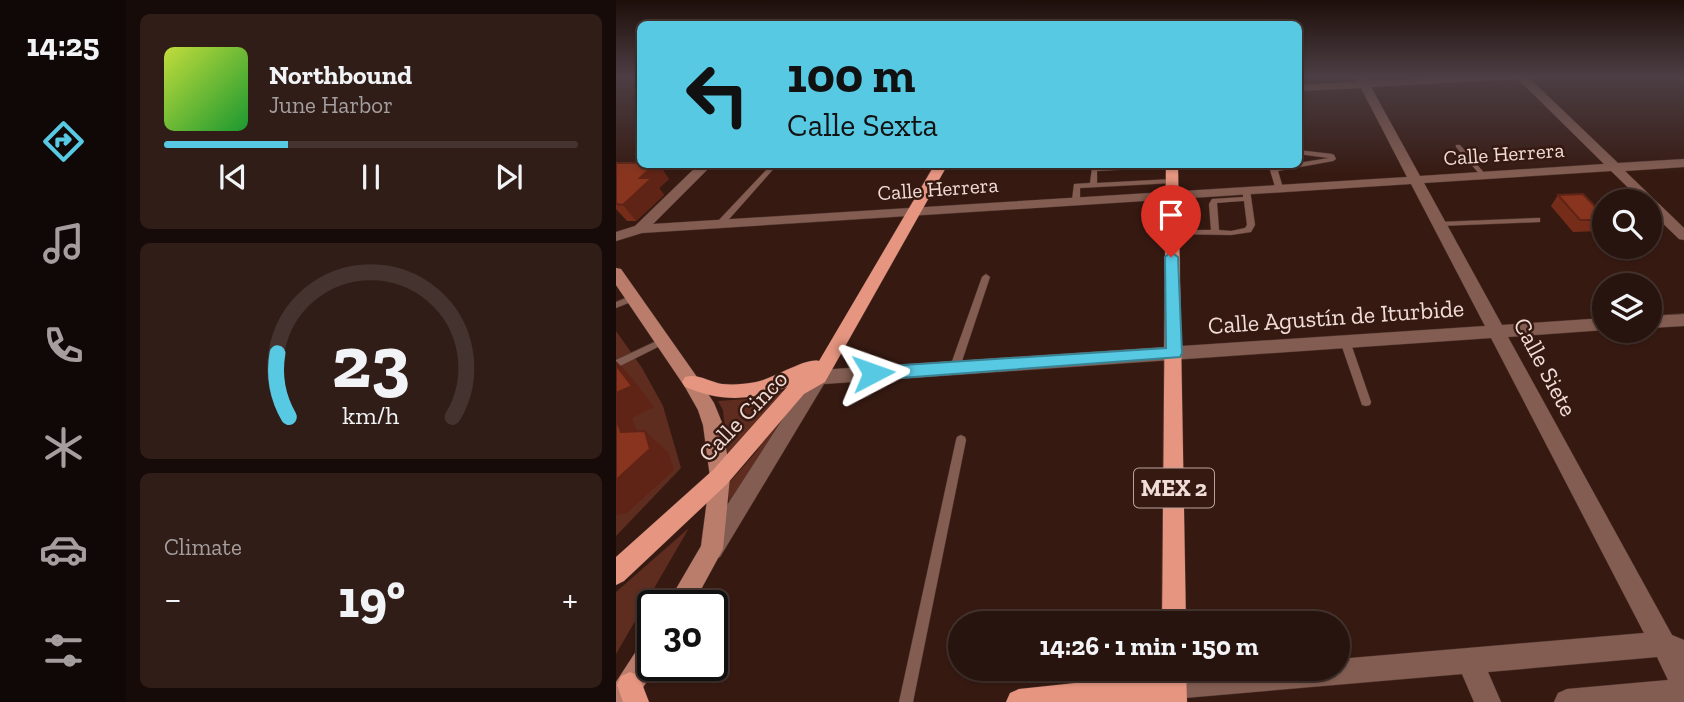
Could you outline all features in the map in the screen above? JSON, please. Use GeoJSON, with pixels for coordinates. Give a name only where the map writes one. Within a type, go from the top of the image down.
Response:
{"type":"FeatureCollection","features":[{"type":"Feature","properties":{"kind":"main road","name":"Calle Cinco"},"geometry":{"type":"LineString","coordinates":[[616,573],[720,477],[797,389],[818,377],[940,168]]}},
{"type":"Feature","properties":{"kind":"main road","name":"MEX 2"},"geometry":{"type":"LineString","coordinates":[[1173,176],[1171,232],[1174,611]]}},
{"type":"Feature","properties":{"kind":"main road"},"geometry":{"type":"LineString","coordinates":[[616,273],[624,302],[663,341],[707,408],[713,425],[720,477],[712,549],[688,590]]}},
{"type":"Feature","properties":{"kind":"main road"},"geometry":{"type":"LineString","coordinates":[[691,382],[710,390],[754,390],[792,378],[832,356]]}},
{"type":"Feature","properties":{"kind":"main road"},"geometry":{"type":"LineString","coordinates":[[792,378],[818,377]]}},
{"type":"Feature","properties":{"kind":"main road"},"geometry":{"type":"LineString","coordinates":[[628,696],[637,679]]}},
{"type":"Feature","properties":{"kind":"main road"},"geometry":{"type":"LineString","coordinates":[[1019,702],[1173,686]]}},
{"type":"Feature","properties":{"kind":"street","name":"Calle Siete"},"geometry":{"type":"LineString","coordinates":[[1378,109],[1495,331],[1674,649],[1684,683]]}},
{"type":"Feature","properties":{"kind":"street"},"geometry":{"type":"LineString","coordinates":[[1554,109],[1636,189]]}},
{"type":"Feature","properties":{"kind":"street","name":"Calle Herrera"},"geometry":{"type":"LineString","coordinates":[[616,237],[640,229],[1076,200],[1173,176],[1246,194],[1279,188],[1684,163]]}},
{"type":"Feature","properties":{"kind":"street"},"geometry":{"type":"LineString","coordinates":[[640,229],[704,168]]}},
{"type":"Feature","properties":{"kind":"street"},"geometry":{"type":"LineString","coordinates":[[1662,215],[1684,236]]}},
{"type":"Feature","properties":{"kind":"street"},"geometry":{"type":"LineString","coordinates":[[1662,321],[1684,320]]}},
{"type":"Feature","properties":{"kind":"street","name":"Calle Agustín de Iturbide"},"geometry":{"type":"LineString","coordinates":[[818,377],[1592,325]]}},
{"type":"Feature","properties":{"kind":"street"},"geometry":{"type":"LineString","coordinates":[[712,549],[818,377]]}},
{"type":"Feature","properties":{"kind":"street"},"geometry":{"type":"LineString","coordinates":[[1173,686],[1469,660],[1674,649]]}},
{"type":"Feature","properties":{"kind":"street"},"geometry":{"type":"LineString","coordinates":[[1469,660],[1488,702]]}},
{"type":"Feature","properties":{"kind":"street"},"geometry":{"type":"LineString","coordinates":[[1567,702],[1684,692]]}},
{"type":"Feature","properties":{"kind":"lane"},"geometry":{"type":"LineString","coordinates":[[1458,146],[1484,176]]}},
{"type":"Feature","properties":{"kind":"lane"},"geometry":{"type":"LineString","coordinates":[[1302,152],[1323,153],[1333,159],[1302,163]]}},
{"type":"Feature","properties":{"kind":"lane"},"geometry":{"type":"LineString","coordinates":[[720,224],[771,168]]}},
{"type":"Feature","properties":{"kind":"lane"},"geometry":{"type":"LineString","coordinates":[[1273,168],[1279,188]]}},
{"type":"Feature","properties":{"kind":"lane"},"geometry":{"type":"LineString","coordinates":[[1093,185],[1094,169],[1173,176]]}},
{"type":"Feature","properties":{"kind":"lane"},"geometry":{"type":"LineString","coordinates":[[1076,200],[1077,186],[1173,176]]}},
{"type":"Feature","properties":{"kind":"lane"},"geometry":{"type":"LineString","coordinates":[[1171,232],[1215,233],[1248,230],[1251,225],[1246,194],[1215,201],[1215,233]]}},
{"type":"Feature","properties":{"kind":"lane"},"geometry":{"type":"LineString","coordinates":[[1440,224],[1538,220]]}},
{"type":"Feature","properties":{"kind":"lane"},"geometry":{"type":"LineString","coordinates":[[955,368],[986,278]]}},
{"type":"Feature","properties":{"kind":"lane"},"geometry":{"type":"LineString","coordinates":[[616,364],[663,341]]}},
{"type":"Feature","properties":{"kind":"lane"},"geometry":{"type":"LineString","coordinates":[[1345,341],[1366,402]]}},
{"type":"Feature","properties":{"kind":"lane"},"geometry":{"type":"LineString","coordinates":[[906,702],[961,440]]}},
{"type":"Feature","properties":{"kind":"shaded area"},"geometry":{"type":"Polygon","coordinates":[[[616,331],[642,368],[663,406],[681,468],[616,536],[616,331]]]}},
{"type":"Feature","properties":{"kind":"shaded area"},"geometry":{"type":"Polygon","coordinates":[[[789,390],[738,442],[728,457],[723,410],[718,401],[746,399],[789,390]]]}},
{"type":"Feature","properties":{"kind":"shaded area"},"geometry":{"type":"Polygon","coordinates":[[[800,395],[729,510],[728,484],[756,452],[795,396],[800,395]]]}},
{"type":"Feature","properties":{"kind":"shaded area"},"geometry":{"type":"Polygon","coordinates":[[[689,528],[653,590],[637,590],[637,618],[616,654],[616,592],[689,528]]]}},
{"type":"Feature","properties":{"kind":"building"},"geometry":{"type":"Polygon","coordinates":[[[616,163],[637,163],[637,168],[651,168],[640,178],[652,178],[623,205],[616,204],[616,163]]]}},
{"type":"Feature","properties":{"kind":"building"},"geometry":{"type":"Polygon","coordinates":[[[1583,194],[1592,203],[1592,220],[1580,220],[1558,195],[1583,194]]]}},
{"type":"Feature","properties":{"kind":"building"},"geometry":{"type":"Polygon","coordinates":[[[616,365],[632,386],[616,393],[616,365]]]}},
{"type":"Feature","properties":{"kind":"building"},"geometry":{"type":"Polygon","coordinates":[[[616,418],[621,432],[645,431],[650,449],[616,480],[616,418]]]}},
{"type":"Feature","properties":{"kind":"route"},"geometry":{"type":"LineString","coordinates":[[873,373],[1174,353],[1171,257]]}}]}
